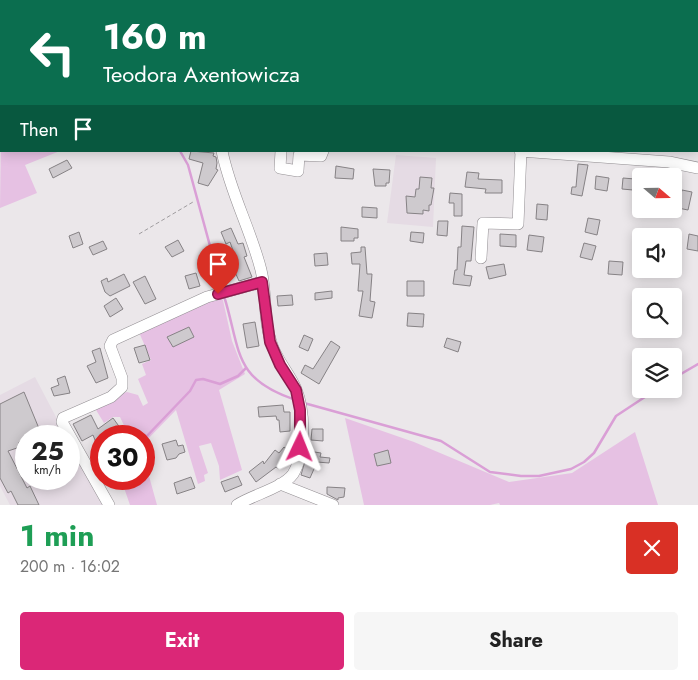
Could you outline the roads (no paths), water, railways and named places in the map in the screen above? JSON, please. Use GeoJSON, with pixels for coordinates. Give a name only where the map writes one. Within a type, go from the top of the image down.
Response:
{"type":"FeatureCollection","features":[{"type":"Feature","properties":{"kind":"street"},"geometry":{"type":"LineString","coordinates":[[222,152],[262,271],[270,342],[299,402],[302,432],[299,462],[292,476],[237,505]]}},
{"type":"Feature","properties":{"kind":"street"},"geometry":{"type":"LineString","coordinates":[[281,152],[280,168],[298,171],[299,155],[320,156],[322,152]]}},
{"type":"Feature","properties":{"kind":"street"},"geometry":{"type":"LineString","coordinates":[[481,258],[483,223],[518,224],[520,152]]}},
{"type":"Feature","properties":{"kind":"street"},"geometry":{"type":"LineString","coordinates":[[534,152],[669,162],[698,168]]}},
{"type":"Feature","properties":{"kind":"street"},"geometry":{"type":"LineString","coordinates":[[108,505],[62,422],[63,418],[111,397],[122,387],[122,378],[110,346],[114,338],[184,306],[262,282]]}},
{"type":"Feature","properties":{"kind":"street"},"geometry":{"type":"LineString","coordinates":[[280,484],[334,505]]}},
{"type":"Feature","properties":{"kind":"waterway"},"geometry":{"type":"LineString","coordinates":[[181,152],[188,165],[222,290]]}},
{"type":"Feature","properties":{"kind":"waterway"},"geometry":{"type":"LineString","coordinates":[[224,296],[237,347],[242,360],[250,372],[260,382],[275,392],[296,400]]}},
{"type":"Feature","properties":{"kind":"waterway"},"geometry":{"type":"LineString","coordinates":[[682,373],[698,364]]}},
{"type":"Feature","properties":{"kind":"waterway"},"geometry":{"type":"LineString","coordinates":[[155,428],[190,391],[196,380],[203,379],[220,384],[238,376],[246,368]]}},
{"type":"Feature","properties":{"kind":"waterway"},"geometry":{"type":"LineString","coordinates":[[304,403],[441,441],[490,472],[539,476],[571,469],[584,462],[594,453],[616,416],[643,398]]}}]}
